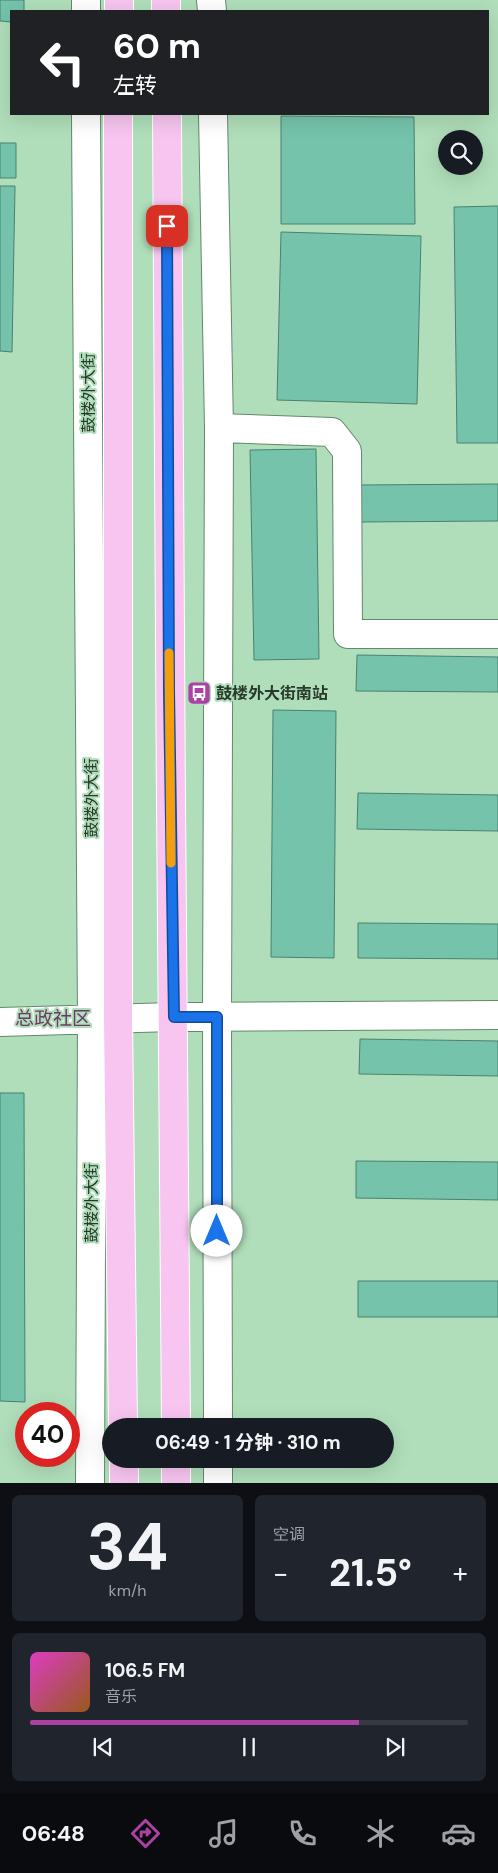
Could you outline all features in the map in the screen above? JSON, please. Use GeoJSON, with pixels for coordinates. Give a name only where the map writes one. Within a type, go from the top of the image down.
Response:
{"type":"FeatureCollection","features":[{"type":"Feature","properties":{"kind":"main road","name":"鼓楼外大街"},"geometry":{"type":"LineString","coordinates":[[118,115],[105,1019],[123,1418]]}},
{"type":"Feature","properties":{"kind":"main road"},"geometry":{"type":"LineString","coordinates":[[167,115],[169,691],[174,1017],[176,1418]]}},
{"type":"Feature","properties":{"kind":"main road"},"geometry":{"type":"LineString","coordinates":[[124,1468],[124,1483]]}},
{"type":"Feature","properties":{"kind":"main road"},"geometry":{"type":"LineString","coordinates":[[176,1468],[176,1483]]}},
{"type":"Feature","properties":{"kind":"street","name":"鼓楼外大街"},"geometry":{"type":"LineString","coordinates":[[86,115],[105,1019],[90,1483]]}},
{"type":"Feature","properties":{"kind":"street"},"geometry":{"type":"LineString","coordinates":[[213,115],[219,428],[218,1418]]}},
{"type":"Feature","properties":{"kind":"street"},"geometry":{"type":"LineString","coordinates":[[219,428],[332,432],[346,451],[348,634],[498,634]]}},
{"type":"Feature","properties":{"kind":"street"},"geometry":{"type":"LineString","coordinates":[[0,1022],[174,1017],[498,1015]]}},
{"type":"Feature","properties":{"kind":"street"},"geometry":{"type":"LineString","coordinates":[[218,1468],[218,1483]]}},
{"type":"Feature","properties":{"kind":"building"},"geometry":{"type":"Polygon","coordinates":[[[0,0],[24,0],[24,10],[10,10],[10,22],[0,21],[0,0]]]}},
{"type":"Feature","properties":{"kind":"building"},"geometry":{"type":"Polygon","coordinates":[[[281,116],[414,117],[415,224],[281,224],[281,116]]]}},
{"type":"Feature","properties":{"kind":"building"},"geometry":{"type":"Polygon","coordinates":[[[0,143],[16,143],[16,178],[0,178],[0,143]]]}},
{"type":"Feature","properties":{"kind":"building"},"geometry":{"type":"Polygon","coordinates":[[[0,186],[15,186],[12,352],[0,351],[0,186]]]}},
{"type":"Feature","properties":{"kind":"building"},"geometry":{"type":"Polygon","coordinates":[[[498,206],[498,443],[457,443],[454,207],[498,206]]]}},
{"type":"Feature","properties":{"kind":"building"},"geometry":{"type":"Polygon","coordinates":[[[281,232],[421,236],[417,404],[277,400],[281,232]]]}},
{"type":"Feature","properties":{"kind":"building"},"geometry":{"type":"Polygon","coordinates":[[[316,449],[319,659],[254,660],[250,450],[316,449]]]}},
{"type":"Feature","properties":{"kind":"building"},"geometry":{"type":"Polygon","coordinates":[[[498,484],[498,521],[357,522],[357,485],[498,484]]]}},
{"type":"Feature","properties":{"kind":"building"},"geometry":{"type":"Polygon","coordinates":[[[357,655],[498,657],[498,692],[356,691],[357,655]]]}},
{"type":"Feature","properties":{"kind":"building"},"geometry":{"type":"Polygon","coordinates":[[[273,710],[336,711],[334,958],[271,957],[273,710]]]}},
{"type":"Feature","properties":{"kind":"building"},"geometry":{"type":"Polygon","coordinates":[[[358,793],[498,795],[498,831],[357,829],[358,793]]]}},
{"type":"Feature","properties":{"kind":"building"},"geometry":{"type":"Polygon","coordinates":[[[358,923],[498,924],[498,959],[358,958],[358,923]]]}},
{"type":"Feature","properties":{"kind":"building"},"geometry":{"type":"Polygon","coordinates":[[[360,1039],[498,1041],[498,1076],[359,1074],[360,1039]]]}},
{"type":"Feature","properties":{"kind":"building"},"geometry":{"type":"Polygon","coordinates":[[[0,1093],[24,1093],[25,1402],[0,1401],[0,1093]]]}},
{"type":"Feature","properties":{"kind":"building"},"geometry":{"type":"Polygon","coordinates":[[[356,1161],[498,1162],[498,1200],[356,1198],[356,1161]]]}},
{"type":"Feature","properties":{"kind":"building"},"geometry":{"type":"Polygon","coordinates":[[[358,1281],[498,1281],[498,1317],[358,1317],[358,1281]]]}},
{"type":"Feature","properties":{"kind":"slow traffic"},"geometry":{"type":"LineString","coordinates":[[169,653],[171,863]]}},
{"type":"Feature","properties":{"kind":"place","name":"鼓楼外大街南站"},"geometry":{"type":"Point","coordinates":[199,693]}},
{"type":"Feature","properties":{"kind":"district","name":"总政社区"},"geometry":{"type":"Point","coordinates":[53,1018]}},
{"type":"Feature","properties":{"kind":"route"},"geometry":{"type":"LineString","coordinates":[[167,226],[169,691],[174,1017],[217,1017],[217,1231]]}}]}
